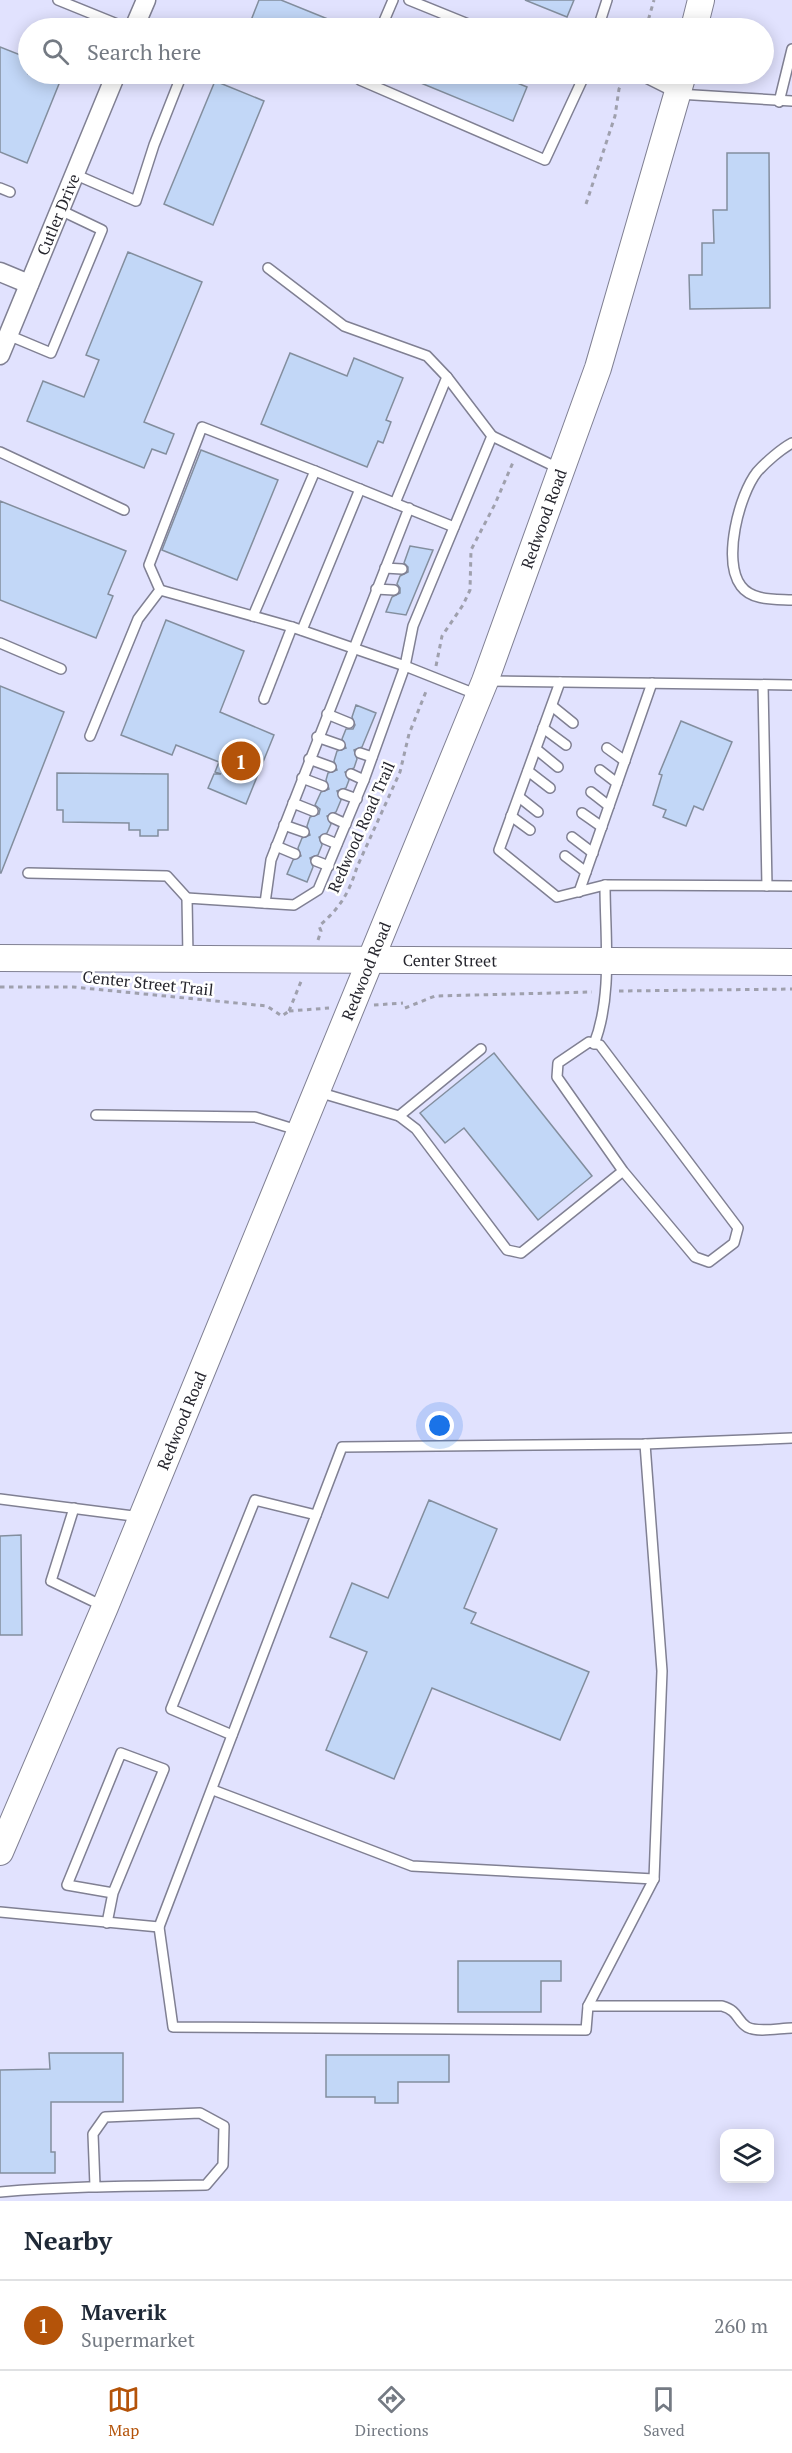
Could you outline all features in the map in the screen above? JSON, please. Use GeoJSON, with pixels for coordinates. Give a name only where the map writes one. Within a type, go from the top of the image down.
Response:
{"type":"FeatureCollection","features":[{"type":"Feature","properties":{"kind":"main road"},"geometry":{"type":"LineString","coordinates":[[696,18],[701,0]]}},
{"type":"Feature","properties":{"kind":"main road","name":"Redwood Road"},"geometry":{"type":"LineString","coordinates":[[0,1852],[105,1607],[482,688],[563,471],[629,268],[681,84]]}},
{"type":"Feature","properties":{"kind":"main road","name":"Center Street"},"geometry":{"type":"LineString","coordinates":[[0,958],[605,963],[792,962]]}},
{"type":"Feature","properties":{"kind":"street"},"geometry":{"type":"LineString","coordinates":[[138,18],[146,0]]}},
{"type":"Feature","properties":{"kind":"street","name":"Cutler Drive"},"geometry":{"type":"LineString","coordinates":[[0,355],[112,84]]}},
{"type":"Feature","properties":{"kind":"street"},"geometry":{"type":"LineString","coordinates":[[0,272],[29,284]]}},
{"type":"Feature","properties":{"kind":"lane"},"geometry":{"type":"LineString","coordinates":[[58,0],[102,18]]}},
{"type":"Feature","properties":{"kind":"lane"},"geometry":{"type":"LineString","coordinates":[[385,18],[393,0]]}},
{"type":"Feature","properties":{"kind":"lane"},"geometry":{"type":"LineString","coordinates":[[409,0],[453,18]]}},
{"type":"Feature","properties":{"kind":"lane"},"geometry":{"type":"LineString","coordinates":[[601,18],[607,0]]}},
{"type":"Feature","properties":{"kind":"lane"},"geometry":{"type":"LineString","coordinates":[[779,102],[792,50]]}},
{"type":"Feature","properties":{"kind":"lane"},"geometry":{"type":"LineString","coordinates":[[74,174],[136,201],[154,145],[178,84]]}},
{"type":"Feature","properties":{"kind":"lane"},"geometry":{"type":"LineString","coordinates":[[369,84],[545,160],[580,84]]}},
{"type":"Feature","properties":{"kind":"lane"},"geometry":{"type":"LineString","coordinates":[[681,84],[779,102],[792,102]]}},
{"type":"Feature","properties":{"kind":"lane"},"geometry":{"type":"LineString","coordinates":[[0,188],[10,192]]}},
{"type":"Feature","properties":{"kind":"lane"},"geometry":{"type":"LineString","coordinates":[[8,335],[51,353],[102,230],[60,210]]}},
{"type":"Feature","properties":{"kind":"lane"},"geometry":{"type":"LineString","coordinates":[[268,268],[344,326],[427,356],[447,377],[492,436],[563,471]]}},
{"type":"Feature","properties":{"kind":"lane"},"geometry":{"type":"LineString","coordinates":[[396,503],[447,377]]}},
{"type":"Feature","properties":{"kind":"lane"},"geometry":{"type":"LineString","coordinates":[[160,590],[149,565],[202,427],[454,527]]}},
{"type":"Feature","properties":{"kind":"lane"},"geometry":{"type":"LineString","coordinates":[[187,898],[294,905],[318,890],[364,780],[405,666],[413,626],[492,436]]}},
{"type":"Feature","properties":{"kind":"lane"},"geometry":{"type":"LineString","coordinates":[[792,443],[756,473],[740,510],[732,547],[733,568],[741,586],[759,598],[792,600]]}},
{"type":"Feature","properties":{"kind":"lane"},"geometry":{"type":"LineString","coordinates":[[0,453],[124,510]]}},
{"type":"Feature","properties":{"kind":"lane"},"geometry":{"type":"LineString","coordinates":[[253,616],[315,471]]}},
{"type":"Feature","properties":{"kind":"lane"},"geometry":{"type":"LineString","coordinates":[[302,630],[360,489]]}},
{"type":"Feature","properties":{"kind":"lane"},"geometry":{"type":"LineString","coordinates":[[265,903],[271,860],[276,846],[352,647],[409,508]]}},
{"type":"Feature","properties":{"kind":"lane"},"geometry":{"type":"LineString","coordinates":[[385,568],[402,569]]}},
{"type":"Feature","properties":{"kind":"lane"},"geometry":{"type":"LineString","coordinates":[[425,570],[436,570]]}},
{"type":"Feature","properties":{"kind":"lane"},"geometry":{"type":"LineString","coordinates":[[376,589],[394,590]]}},
{"type":"Feature","properties":{"kind":"lane"},"geometry":{"type":"LineString","coordinates":[[160,590],[302,630],[405,666],[482,688],[560,682],[792,685]]}},
{"type":"Feature","properties":{"kind":"lane"},"geometry":{"type":"LineString","coordinates":[[90,736],[138,619],[160,590]]}},
{"type":"Feature","properties":{"kind":"lane"},"geometry":{"type":"LineString","coordinates":[[416,592],[427,593]]}},
{"type":"Feature","properties":{"kind":"lane"},"geometry":{"type":"LineString","coordinates":[[264,699],[292,627]]}},
{"type":"Feature","properties":{"kind":"lane"},"geometry":{"type":"LineString","coordinates":[[0,643],[61,669]]}},
{"type":"Feature","properties":{"kind":"lane"},"geometry":{"type":"LineString","coordinates":[[560,682],[499,850],[557,897],[605,885],[792,886]]}},
{"type":"Feature","properties":{"kind":"lane"},"geometry":{"type":"LineString","coordinates":[[579,892],[652,683]]}},
{"type":"Feature","properties":{"kind":"lane"},"geometry":{"type":"LineString","coordinates":[[763,685],[767,886]]}},
{"type":"Feature","properties":{"kind":"lane"},"geometry":{"type":"LineString","coordinates":[[552,706],[573,723]]}},
{"type":"Feature","properties":{"kind":"lane"},"geometry":{"type":"LineString","coordinates":[[327,714],[349,723]]}},
{"type":"Feature","properties":{"kind":"lane"},"geometry":{"type":"LineString","coordinates":[[543,728],[566,745]]}},
{"type":"Feature","properties":{"kind":"lane"},"geometry":{"type":"LineString","coordinates":[[369,730],[380,735]]}},
{"type":"Feature","properties":{"kind":"lane"},"geometry":{"type":"LineString","coordinates":[[317,737],[340,745]]}},
{"type":"Feature","properties":{"kind":"lane"},"geometry":{"type":"LineString","coordinates":[[607,748],[625,761]]}},
{"type":"Feature","properties":{"kind":"lane"},"geometry":{"type":"LineString","coordinates":[[536,749],[558,767]]}},
{"type":"Feature","properties":{"kind":"lane"},"geometry":{"type":"LineString","coordinates":[[360,753],[372,757]]}},
{"type":"Feature","properties":{"kind":"lane"},"geometry":{"type":"LineString","coordinates":[[309,759],[331,767]]}},
{"type":"Feature","properties":{"kind":"lane"},"geometry":{"type":"LineString","coordinates":[[600,770],[617,783]]}},
{"type":"Feature","properties":{"kind":"lane"},"geometry":{"type":"LineString","coordinates":[[528,771],[550,788]]}},
{"type":"Feature","properties":{"kind":"lane"},"geometry":{"type":"LineString","coordinates":[[351,774],[364,780]]}},
{"type":"Feature","properties":{"kind":"lane"},"geometry":{"type":"LineString","coordinates":[[302,778],[323,786]]}},
{"type":"Feature","properties":{"kind":"lane"},"geometry":{"type":"LineString","coordinates":[[591,792],[609,806]]}},
{"type":"Feature","properties":{"kind":"lane"},"geometry":{"type":"LineString","coordinates":[[343,794],[357,799]]}},
{"type":"Feature","properties":{"kind":"lane"},"geometry":{"type":"LineString","coordinates":[[519,797],[538,812]]}},
{"type":"Feature","properties":{"kind":"lane"},"geometry":{"type":"LineString","coordinates":[[293,803],[313,811]]}},
{"type":"Feature","properties":{"kind":"lane"},"geometry":{"type":"LineString","coordinates":[[582,813],[602,827]]}},
{"type":"Feature","properties":{"kind":"lane"},"geometry":{"type":"LineString","coordinates":[[511,816],[530,830]]}},
{"type":"Feature","properties":{"kind":"lane"},"geometry":{"type":"LineString","coordinates":[[333,818],[346,824]]}},
{"type":"Feature","properties":{"kind":"lane"},"geometry":{"type":"LineString","coordinates":[[284,825],[304,832]]}},
{"type":"Feature","properties":{"kind":"lane"},"geometry":{"type":"LineString","coordinates":[[572,837],[593,853]]}},
{"type":"Feature","properties":{"kind":"lane"},"geometry":{"type":"LineString","coordinates":[[325,839],[338,844]]}},
{"type":"Feature","properties":{"kind":"lane"},"geometry":{"type":"LineString","coordinates":[[276,846],[295,854]]}},
{"type":"Feature","properties":{"kind":"lane"},"geometry":{"type":"LineString","coordinates":[[565,856],[586,873]]}},
{"type":"Feature","properties":{"kind":"lane"},"geometry":{"type":"LineString","coordinates":[[316,861],[329,867]]}},
{"type":"Feature","properties":{"kind":"lane"},"geometry":{"type":"LineString","coordinates":[[28,873],[167,876],[187,898],[188,959]]}},
{"type":"Feature","properties":{"kind":"lane"},"geometry":{"type":"LineString","coordinates":[[594,1044],[603,1015],[605,885]]}},
{"type":"Feature","properties":{"kind":"lane"},"geometry":{"type":"LineString","coordinates":[[588,1042],[600,1044],[738,1228],[734,1243],[709,1262],[695,1257],[623,1171],[557,1077],[558,1063],[588,1042]]}},
{"type":"Feature","properties":{"kind":"lane"},"geometry":{"type":"LineString","coordinates":[[399,1116],[481,1049]]}},
{"type":"Feature","properties":{"kind":"lane"},"geometry":{"type":"LineString","coordinates":[[316,1091],[399,1116],[416,1129],[507,1250],[521,1253],[623,1171]]}},
{"type":"Feature","properties":{"kind":"lane"},"geometry":{"type":"LineString","coordinates":[[96,1115],[255,1117],[300,1131]]}},
{"type":"Feature","properties":{"kind":"lane"},"geometry":{"type":"LineString","coordinates":[[645,1444],[662,1671],[654,1879],[588,2006],[586,2030],[173,2027],[159,1927],[342,1447],[645,1444],[792,1438]]}},
{"type":"Feature","properties":{"kind":"lane"},"geometry":{"type":"LineString","coordinates":[[0,1499],[142,1517]]}},
{"type":"Feature","properties":{"kind":"lane"},"geometry":{"type":"LineString","coordinates":[[232,1735],[171,1709],[255,1500],[316,1515]]}},
{"type":"Feature","properties":{"kind":"lane"},"geometry":{"type":"LineString","coordinates":[[74,1509],[51,1581],[105,1607]]}},
{"type":"Feature","properties":{"kind":"lane"},"geometry":{"type":"LineString","coordinates":[[107,1923],[114,1893],[164,1769],[121,1753],[67,1885],[114,1893]]}},
{"type":"Feature","properties":{"kind":"lane"},"geometry":{"type":"LineString","coordinates":[[213,1790],[412,1866],[654,1879]]}},
{"type":"Feature","properties":{"kind":"lane"},"geometry":{"type":"LineString","coordinates":[[0,1912],[159,1927]]}},
{"type":"Feature","properties":{"kind":"lane"},"geometry":{"type":"LineString","coordinates":[[588,2006],[722,2006],[733,2009],[744,2025],[751,2028],[792,2028]]}},
{"type":"Feature","properties":{"kind":"lane"},"geometry":{"type":"LineString","coordinates":[[0,2192],[95,2186],[206,2185],[223,2165],[224,2126],[200,2113],[105,2117],[93,2134],[95,2186]]}},
{"type":"Feature","properties":{"kind":"path"},"geometry":{"type":"LineString","coordinates":[[649,18],[654,0]]}},
{"type":"Feature","properties":{"kind":"path"},"geometry":{"type":"LineString","coordinates":[[586,204],[615,116],[621,84]]}},
{"type":"Feature","properties":{"kind":"path"},"geometry":{"type":"LineString","coordinates":[[439,658],[442,636],[463,605],[470,590],[471,550],[495,504],[518,450]]}},
{"type":"Feature","properties":{"kind":"path","name":"Redwood Road Trail"},"geometry":{"type":"LineString","coordinates":[[321,931],[319,926],[339,907],[354,882],[357,867],[400,772],[406,742],[426,691]]}},
{"type":"Feature","properties":{"kind":"path","name":"Center Street Trail"},"geometry":{"type":"LineString","coordinates":[[0,987],[72,987],[267,1006],[282,1016],[289,1011]]}},
{"type":"Feature","properties":{"kind":"shaded area"},"geometry":{"type":"Polygon","coordinates":[[[0,0],[792,0],[792,2201],[0,2201],[0,0]]]}},
{"type":"Feature","properties":{"kind":"building"},"geometry":{"type":"Polygon","coordinates":[[[259,0],[281,0],[325,18],[252,18],[259,0]]]}},
{"type":"Feature","properties":{"kind":"building"},"geometry":{"type":"Polygon","coordinates":[[[525,0],[574,0],[567,17],[525,0]]]}},
{"type":"Feature","properties":{"kind":"building"},"geometry":{"type":"Polygon","coordinates":[[[0,47],[18,54],[18,84],[59,84],[27,163],[0,152],[0,47]]]}},
{"type":"Feature","properties":{"kind":"building"},"geometry":{"type":"Polygon","coordinates":[[[214,84],[222,84],[264,101],[213,225],[164,204],[214,84]]]}},
{"type":"Feature","properties":{"kind":"building"},"geometry":{"type":"Polygon","coordinates":[[[423,84],[520,84],[527,87],[513,121],[423,84]]]}},
{"type":"Feature","properties":{"kind":"building"},"geometry":{"type":"Polygon","coordinates":[[[727,153],[769,153],[770,308],[690,309],[689,275],[702,275],[702,243],[714,243],[713,210],[727,210],[727,153]]]}},
{"type":"Feature","properties":{"kind":"building"},"geometry":{"type":"Polygon","coordinates":[[[128,252],[202,282],[144,422],[174,434],[166,454],[152,449],[144,468],[27,421],[43,381],[84,397],[99,360],[86,355],[128,252]]]}},
{"type":"Feature","properties":{"kind":"building"},"geometry":{"type":"Polygon","coordinates":[[[290,353],[347,376],[354,358],[403,378],[386,420],[391,422],[383,443],[378,441],[367,467],[261,424],[290,353]]]}},
{"type":"Feature","properties":{"kind":"building"},"geometry":{"type":"Polygon","coordinates":[[[201,450],[278,480],[237,580],[162,550],[201,450]]]}},
{"type":"Feature","properties":{"kind":"building"},"geometry":{"type":"Polygon","coordinates":[[[0,501],[126,551],[108,594],[113,596],[96,638],[0,600],[0,501]]]}},
{"type":"Feature","properties":{"kind":"building"},"geometry":{"type":"Polygon","coordinates":[[[410,546],[433,550],[406,615],[386,612],[392,597],[400,593],[397,584],[400,576],[408,572],[408,567],[404,563],[410,546]]]}},
{"type":"Feature","properties":{"kind":"building"},"geometry":{"type":"Polygon","coordinates":[[[166,620],[244,651],[220,712],[274,735],[246,804],[208,788],[214,774],[221,774],[215,772],[219,762],[176,745],[172,755],[121,735],[166,620]]]}},
{"type":"Feature","properties":{"kind":"building"},"geometry":{"type":"Polygon","coordinates":[[[0,686],[64,712],[1,873],[0,873],[0,686]]]}},
{"type":"Feature","properties":{"kind":"building"},"geometry":{"type":"Polygon","coordinates":[[[356,705],[376,713],[362,747],[354,750],[357,759],[354,768],[345,772],[349,780],[346,788],[337,791],[341,800],[336,812],[327,816],[331,824],[327,833],[319,837],[322,845],[318,855],[310,858],[313,867],[307,882],[287,874],[293,860],[301,856],[298,848],[302,838],[310,835],[307,826],[310,817],[319,814],[320,809],[315,805],[321,792],[329,789],[326,780],[328,773],[337,770],[334,761],[337,751],[346,748],[342,739],[346,729],[353,729],[355,725],[352,717],[356,705]]]}},
{"type":"Feature","properties":{"kind":"building"},"geometry":{"type":"Polygon","coordinates":[[[681,721],[732,742],[703,810],[694,806],[686,826],[663,817],[666,810],[653,805],[662,775],[659,774],[681,721]]]}},
{"type":"Feature","properties":{"kind":"building"},"geometry":{"type":"Polygon","coordinates":[[[57,773],[168,774],[168,830],[158,830],[158,836],[140,836],[140,830],[129,830],[129,823],[63,822],[63,810],[57,810],[57,773]]]}},
{"type":"Feature","properties":{"kind":"building"},"geometry":{"type":"Polygon","coordinates":[[[494,1053],[592,1176],[538,1220],[464,1128],[445,1143],[420,1113],[494,1053]]]}},
{"type":"Feature","properties":{"kind":"building"},"geometry":{"type":"Polygon","coordinates":[[[429,1500],[497,1529],[464,1608],[476,1613],[471,1623],[589,1672],[560,1740],[432,1688],[394,1779],[326,1750],[367,1652],[330,1637],[352,1583],[388,1598],[429,1500]]]}},
{"type":"Feature","properties":{"kind":"building"},"geometry":{"type":"Polygon","coordinates":[[[21,1535],[22,1635],[0,1635],[0,1536],[21,1535]]]}},
{"type":"Feature","properties":{"kind":"building"},"geometry":{"type":"Polygon","coordinates":[[[458,1961],[561,1961],[561,1981],[541,1981],[541,2012],[458,2012],[458,1961]]]}},
{"type":"Feature","properties":{"kind":"building"},"geometry":{"type":"Polygon","coordinates":[[[49,2053],[123,2053],[123,2102],[51,2102],[51,2152],[55,2152],[55,2173],[0,2173],[0,2070],[50,2069],[49,2053]]]}},
{"type":"Feature","properties":{"kind":"building"},"geometry":{"type":"Polygon","coordinates":[[[326,2055],[449,2055],[449,2082],[398,2082],[398,2103],[375,2103],[375,2097],[326,2097],[326,2055]]]}},
{"type":"Feature","properties":{"kind":"place","name":"Maverik"},"geometry":{"type":"Point","coordinates":[241,761]}}]}
